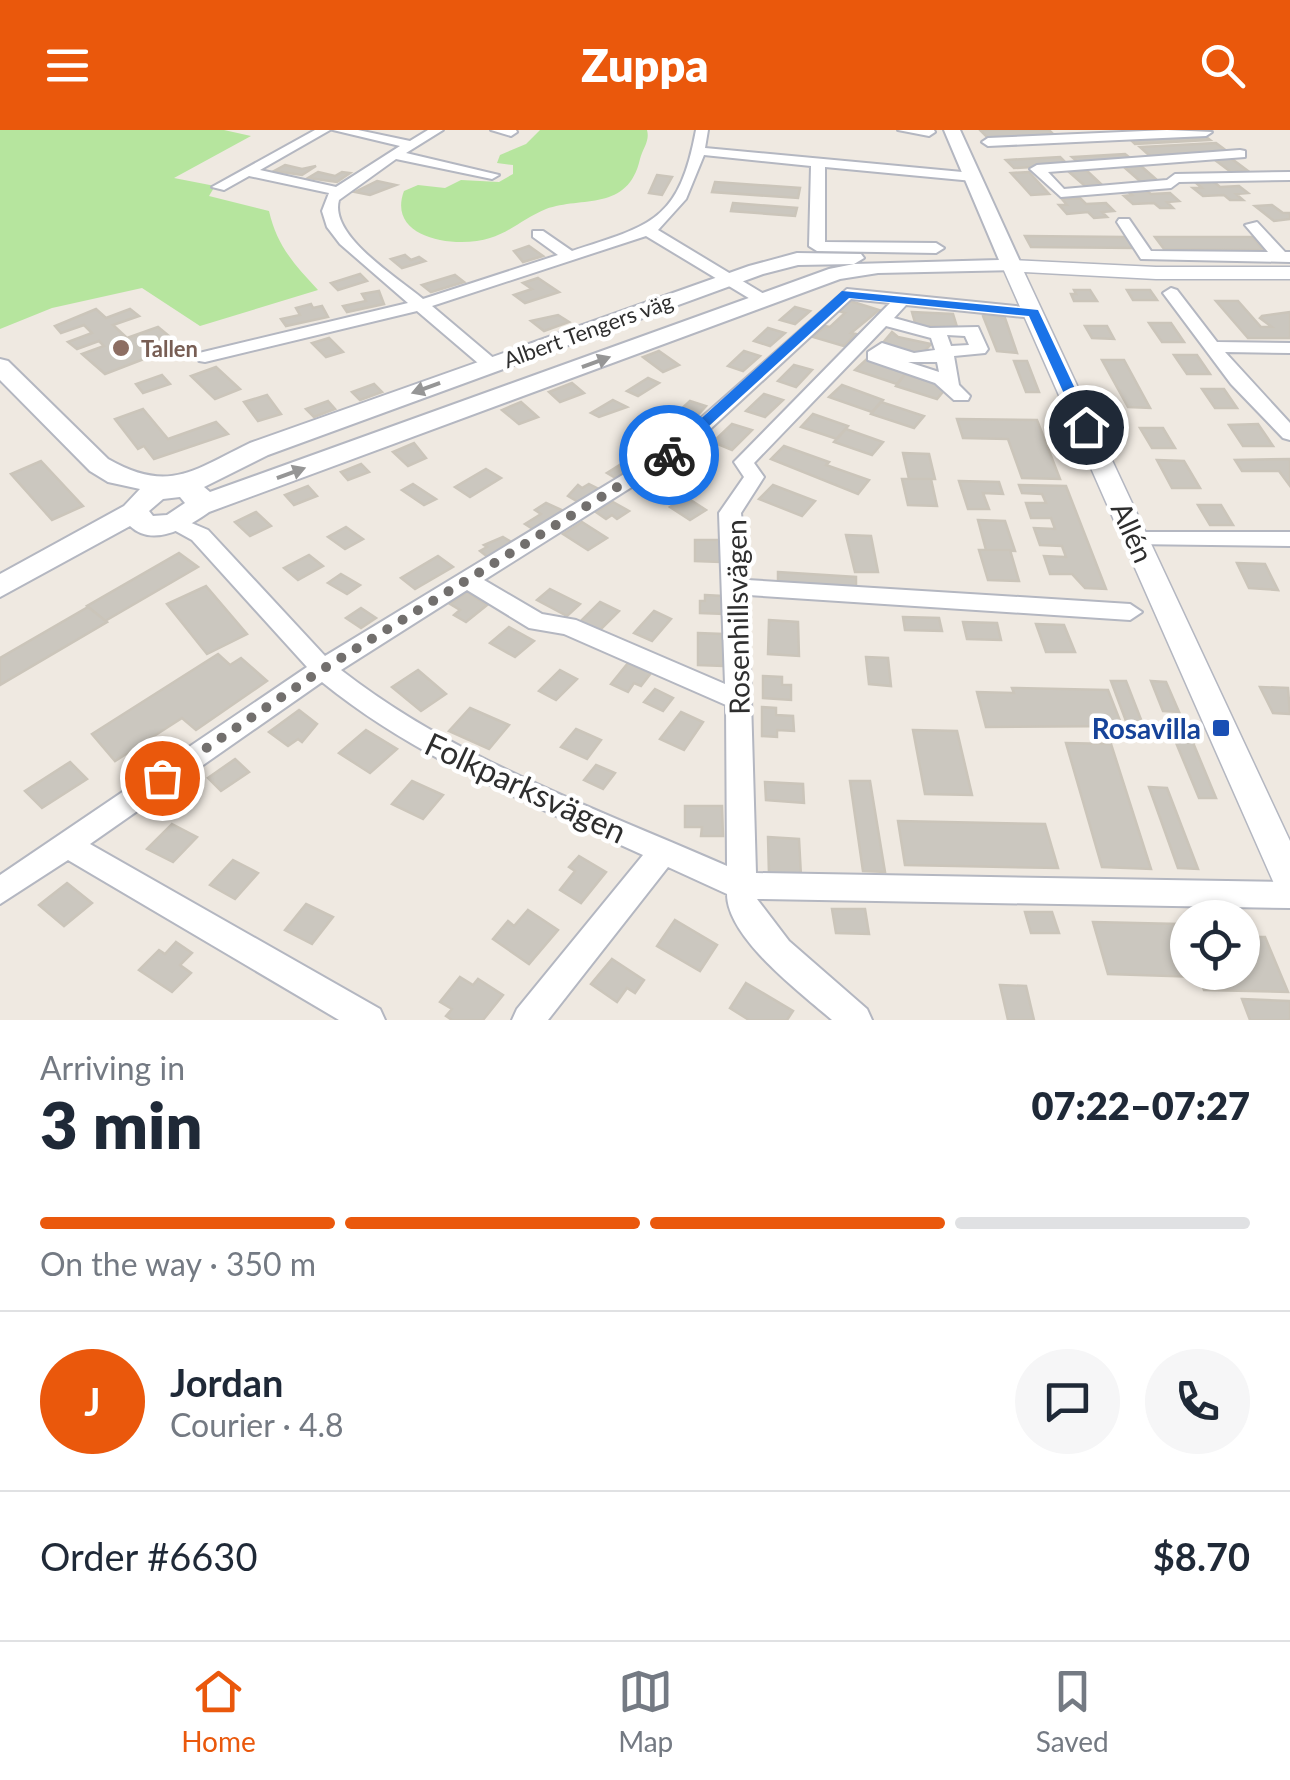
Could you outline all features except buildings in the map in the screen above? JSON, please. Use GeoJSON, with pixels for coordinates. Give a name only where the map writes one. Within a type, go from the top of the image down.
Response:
{"type":"FeatureCollection","features":[{"type":"Feature","properties":{"kind":"main road","name":"Allén"},"geometry":{"type":"LineString","coordinates":[[952,130],[1012,266]]}},
{"type":"Feature","properties":{"kind":"main road"},"geometry":{"type":"LineString","coordinates":[[946,254],[980,250],[994,228]]}},
{"type":"Feature","properties":{"kind":"main road","name":"Albert Tengers väg"},"geometry":{"type":"LineString","coordinates":[[171,510],[260,449],[769,266],[808,258],[946,254],[1012,266]]}},
{"type":"Feature","properties":{"kind":"main road","name":"Albert Tengers väg"},"geometry":{"type":"LineString","coordinates":[[0,587],[171,510],[859,268],[1012,266]]}},
{"type":"Feature","properties":{"kind":"main road","name":"Folkparksvägen"},"geometry":{"type":"LineString","coordinates":[[0,366],[85,453],[171,510]]}},
{"type":"Feature","properties":{"kind":"street"},"geometry":{"type":"LineString","coordinates":[[219,187],[324,130]]}},
{"type":"Feature","properties":{"kind":"street"},"geometry":{"type":"LineString","coordinates":[[339,130],[413,145]]}},
{"type":"Feature","properties":{"kind":"street"},"geometry":{"type":"LineString","coordinates":[[437,130],[337,191],[328,214],[333,228],[491,365]]}},
{"type":"Feature","properties":{"kind":"street"},"geometry":{"type":"LineString","coordinates":[[205,357],[420,305],[648,231],[673,208],[695,172],[702,130]]}},
{"type":"Feature","properties":{"kind":"street"},"geometry":{"type":"LineString","coordinates":[[904,130],[929,132]]}},
{"type":"Feature","properties":{"kind":"street"},"geometry":{"type":"LineString","coordinates":[[988,142],[1204,131],[1240,150],[1262,174]]}},
{"type":"Feature","properties":{"kind":"street"},"geometry":{"type":"LineString","coordinates":[[1117,133],[1171,184]]}},
{"type":"Feature","properties":{"kind":"street"},"geometry":{"type":"LineString","coordinates":[[699,151],[973,177]]}},
{"type":"Feature","properties":{"kind":"street"},"geometry":{"type":"LineString","coordinates":[[1171,184],[1060,193],[1037,169],[1240,154]]}},
{"type":"Feature","properties":{"kind":"street"},"geometry":{"type":"LineString","coordinates":[[396,155],[492,174]]}},
{"type":"Feature","properties":{"kind":"street"},"geometry":{"type":"LineString","coordinates":[[1182,157],[1206,176]]}},
{"type":"Feature","properties":{"kind":"street"},"geometry":{"type":"LineString","coordinates":[[818,163],[817,246],[946,254]]}},
{"type":"Feature","properties":{"kind":"street"},"geometry":{"type":"LineString","coordinates":[[1092,166],[1116,188]]}},
{"type":"Feature","properties":{"kind":"street"},"geometry":{"type":"LineString","coordinates":[[249,172],[337,191]]}},
{"type":"Feature","properties":{"kind":"street"},"geometry":{"type":"LineString","coordinates":[[1171,184],[1175,178],[1290,176]]}},
{"type":"Feature","properties":{"kind":"street"},"geometry":{"type":"LineString","coordinates":[[1124,222],[1140,256],[1287,262]]}},
{"type":"Feature","properties":{"kind":"street"},"geometry":{"type":"LineString","coordinates":[[1252,225],[1287,262]]}},
{"type":"Feature","properties":{"kind":"street"},"geometry":{"type":"LineString","coordinates":[[648,231],[763,300]]}},
{"type":"Feature","properties":{"kind":"street"},"geometry":{"type":"LineString","coordinates":[[538,234],[571,256]]}},
{"type":"Feature","properties":{"kind":"street","name":"Albert Tengers väg"},"geometry":{"type":"LineString","coordinates":[[1012,266],[1156,273],[1287,262]]}},
{"type":"Feature","properties":{"kind":"street","name":"Allén"},"geometry":{"type":"LineString","coordinates":[[1012,266],[1290,879]]}},
{"type":"Feature","properties":{"kind":"street"},"geometry":{"type":"LineString","coordinates":[[1171,293],[1237,380],[1290,434]]}},
{"type":"Feature","properties":{"kind":"street"},"geometry":{"type":"LineString","coordinates":[[0,891],[323,669],[674,452],[846,294],[1034,313]]}},
{"type":"Feature","properties":{"kind":"street","name":"Rosenhillsvägen"},"geometry":{"type":"LineString","coordinates":[[740,886],[736,587],[730,513],[754,477],[744,462],[902,300]]}},
{"type":"Feature","properties":{"kind":"street"},"geometry":{"type":"LineString","coordinates":[[883,320],[941,343],[979,349],[963,306]]}},
{"type":"Feature","properties":{"kind":"street"},"geometry":{"type":"LineString","coordinates":[[941,343],[955,390],[922,367],[941,343]]}},
{"type":"Feature","properties":{"kind":"street"},"geometry":{"type":"LineString","coordinates":[[1213,347],[1290,348]]}},
{"type":"Feature","properties":{"kind":"street","name":"Folkparksvägen"},"geometry":{"type":"LineString","coordinates":[[171,510],[323,669],[372,708],[452,756],[740,886]]}},
{"type":"Feature","properties":{"kind":"street"},"geometry":{"type":"LineString","coordinates":[[1137,539],[1290,539]]}},
{"type":"Feature","properties":{"kind":"street"},"geometry":{"type":"LineString","coordinates":[[467,580],[537,622],[568,626],[739,700]]}},
{"type":"Feature","properties":{"kind":"street"},"geometry":{"type":"LineString","coordinates":[[736,587],[1130,612]]}},
{"type":"Feature","properties":{"kind":"street"},"geometry":{"type":"LineString","coordinates":[[65,844],[369,1020]]}},
{"type":"Feature","properties":{"kind":"street"},"geometry":{"type":"LineString","coordinates":[[528,1020],[663,852]]}},
{"type":"Feature","properties":{"kind":"street"},"geometry":{"type":"LineString","coordinates":[[856,1020],[750,920],[740,886],[1290,895]]}},
{"type":"Feature","properties":{"kind":"green space"},"geometry":{"type":"Polygon","coordinates":[[[0,130],[224,130],[251,136],[174,178],[215,186],[209,196],[269,211],[282,245],[318,290],[200,326],[142,288],[52,308],[0,329],[0,130]]]}},
{"type":"Feature","properties":{"kind":"green space"},"geometry":{"type":"Polygon","coordinates":[[[540,130],[647,130],[648,138],[634,176],[614,195],[546,209],[490,238],[444,241],[415,230],[405,220],[401,207],[404,191],[418,185],[445,188],[461,180],[499,182],[513,174],[513,165],[497,163],[500,155],[526,144],[540,130]]]}},
{"type":"Feature","properties":{"kind":"way so far"},"geometry":{"type":"LineString","coordinates":[[162,778],[323,669],[669,455]]}},
{"type":"Feature","properties":{"kind":"place","name":"Tallen"},"geometry":{"type":"Point","coordinates":[121,348]}},
{"type":"Feature","properties":{"kind":"place","name":"Rosavilla"},"geometry":{"type":"Point","coordinates":[1221,728]}},
{"type":"Feature","properties":{"kind":"route"},"geometry":{"type":"LineString","coordinates":[[669,455],[846,294],[1034,313],[1086,427]]}}]}
